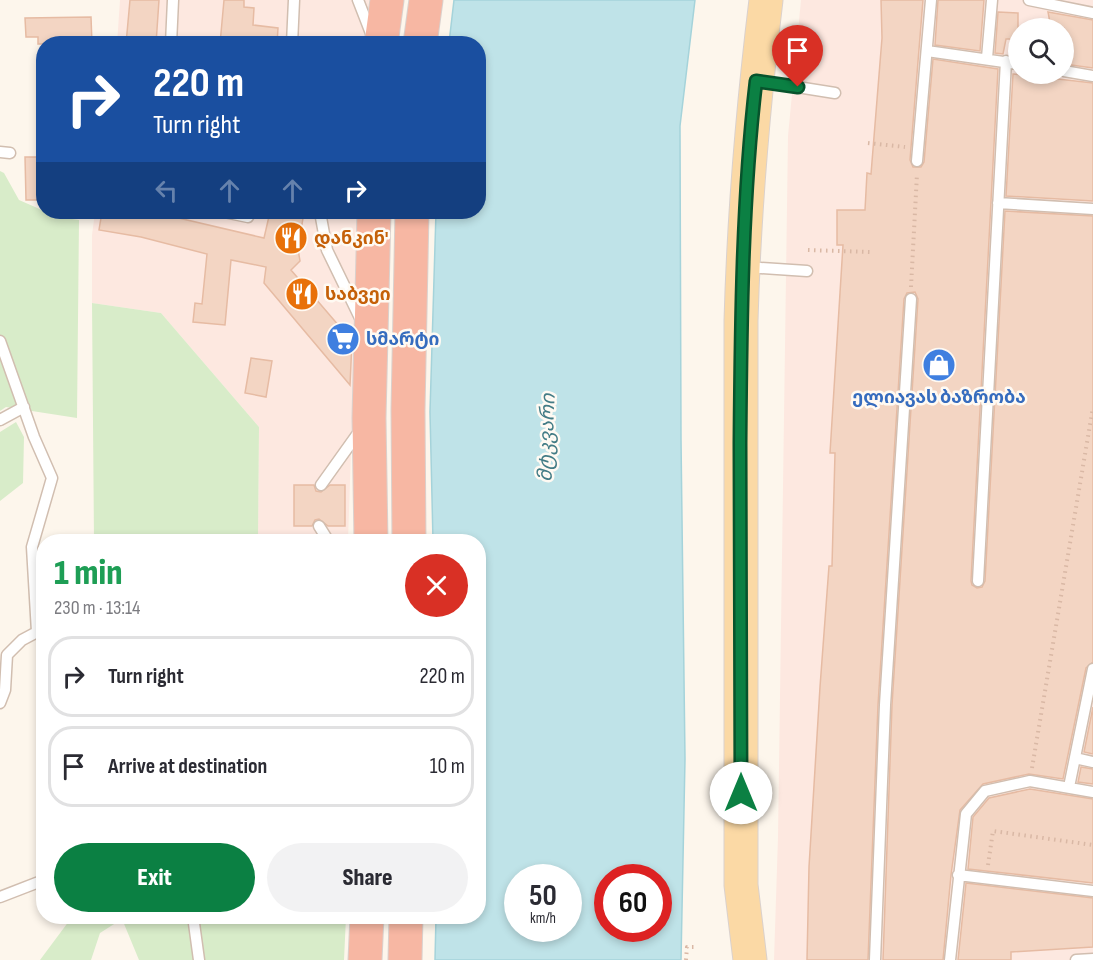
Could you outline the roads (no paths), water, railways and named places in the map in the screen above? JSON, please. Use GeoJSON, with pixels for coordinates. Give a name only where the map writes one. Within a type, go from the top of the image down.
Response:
{"type":"FeatureCollection","features":[{"type":"Feature","properties":{"kind":"highway"},"geometry":{"type":"LineString","coordinates":[[382,36],[387,0]]}},
{"type":"Feature","properties":{"kind":"highway"},"geometry":{"type":"LineString","coordinates":[[421,36],[426,0]]}},
{"type":"Feature","properties":{"kind":"highway"},"geometry":{"type":"LineString","coordinates":[[371,534],[369,418],[374,219]]}},
{"type":"Feature","properties":{"kind":"highway"},"geometry":{"type":"LineString","coordinates":[[409,534],[408,410],[412,219]]}},
{"type":"Feature","properties":{"kind":"highway"},"geometry":{"type":"LineString","coordinates":[[365,960],[367,924]]}},
{"type":"Feature","properties":{"kind":"highway"},"geometry":{"type":"LineString","coordinates":[[405,960],[406,924]]}},
{"type":"Feature","properties":{"kind":"main road"},"geometry":{"type":"LineString","coordinates":[[750,960],[741,885],[740,386],[742,267],[756,81],[766,0]]}},
{"type":"Feature","properties":{"kind":"main road"},"geometry":{"type":"LineString","coordinates":[[729,960],[741,885]]}},
{"type":"Feature","properties":{"kind":"lane"},"geometry":{"type":"LineString","coordinates":[[171,36],[173,0]]}},
{"type":"Feature","properties":{"kind":"lane"},"geometry":{"type":"LineString","coordinates":[[292,36],[294,0]]}},
{"type":"Feature","properties":{"kind":"lane"},"geometry":{"type":"LineString","coordinates":[[358,0],[372,36]]}},
{"type":"Feature","properties":{"kind":"lane"},"geometry":{"type":"LineString","coordinates":[[917,161],[931,0]]}},
{"type":"Feature","properties":{"kind":"lane"},"geometry":{"type":"LineString","coordinates":[[987,58],[992,0]]}},
{"type":"Feature","properties":{"kind":"lane"},"geometry":{"type":"LineString","coordinates":[[1028,0],[1093,13]]}},
{"type":"Feature","properties":{"kind":"lane"},"geometry":{"type":"LineString","coordinates":[[927,51],[1006,62],[978,581]]}},
{"type":"Feature","properties":{"kind":"lane"},"geometry":{"type":"LineString","coordinates":[[1074,73],[1093,76]]}},
{"type":"Feature","properties":{"kind":"lane"},"geometry":{"type":"LineString","coordinates":[[756,81],[835,93]]}},
{"type":"Feature","properties":{"kind":"lane"},"geometry":{"type":"LineString","coordinates":[[998,203],[1093,209]]}},
{"type":"Feature","properties":{"kind":"lane"},"geometry":{"type":"LineString","coordinates":[[321,219],[327,250],[371,339]]}},
{"type":"Feature","properties":{"kind":"lane"},"geometry":{"type":"LineString","coordinates":[[742,267],[807,271]]}},
{"type":"Feature","properties":{"kind":"lane"},"geometry":{"type":"LineString","coordinates":[[875,960],[885,705],[911,299]]}},
{"type":"Feature","properties":{"kind":"lane"},"geometry":{"type":"LineString","coordinates":[[0,341],[34,437],[52,478],[32,547],[36,591]]}},
{"type":"Feature","properties":{"kind":"lane"},"geometry":{"type":"LineString","coordinates":[[0,420],[24,406]]}},
{"type":"Feature","properties":{"kind":"lane"},"geometry":{"type":"LineString","coordinates":[[321,485],[369,418]]}},
{"type":"Feature","properties":{"kind":"lane"},"geometry":{"type":"LineString","coordinates":[[319,526],[324,534]]}},
{"type":"Feature","properties":{"kind":"lane"},"geometry":{"type":"LineString","coordinates":[[0,703],[5,690],[7,655],[22,640],[36,636]]}},
{"type":"Feature","properties":{"kind":"lane"},"geometry":{"type":"LineString","coordinates":[[1069,787],[1093,669]]}},
{"type":"Feature","properties":{"kind":"lane"},"geometry":{"type":"LineString","coordinates":[[1075,758],[1093,762]]}},
{"type":"Feature","properties":{"kind":"lane"},"geometry":{"type":"LineString","coordinates":[[950,960],[966,814],[985,791],[1030,781],[1093,792]]}},
{"type":"Feature","properties":{"kind":"lane"},"geometry":{"type":"LineString","coordinates":[[958,875],[1093,891]]}},
{"type":"Feature","properties":{"kind":"lane"},"geometry":{"type":"LineString","coordinates":[[0,897],[36,881]]}},
{"type":"Feature","properties":{"kind":"lane"},"geometry":{"type":"LineString","coordinates":[[195,924],[199,960]]}},
{"type":"Feature","properties":{"kind":"lane"},"geometry":{"type":"LineString","coordinates":[[1076,960],[1093,959]]}},
{"type":"Feature","properties":{"kind":"water","name":"მტკვარი"},"geometry":{"type":"Polygon","coordinates":[[[454,0],[695,0],[680,126],[685,759],[681,960],[435,960],[436,924],[486,924],[486,534],[433,534],[430,412],[436,219],[486,219],[486,36],[450,36],[454,0]]]}},
{"type":"Feature","properties":{"kind":"place","name":"დანკინ'"},"geometry":{"type":"Point","coordinates":[291,238]}},
{"type":"Feature","properties":{"kind":"place","name":"საბვეი"},"geometry":{"type":"Point","coordinates":[302,294]}},
{"type":"Feature","properties":{"kind":"place","name":"სმარტი"},"geometry":{"type":"Point","coordinates":[343,339]}},
{"type":"Feature","properties":{"kind":"place","name":"ელიავას ბაზრობა"},"geometry":{"type":"Point","coordinates":[939,365]}}]}
